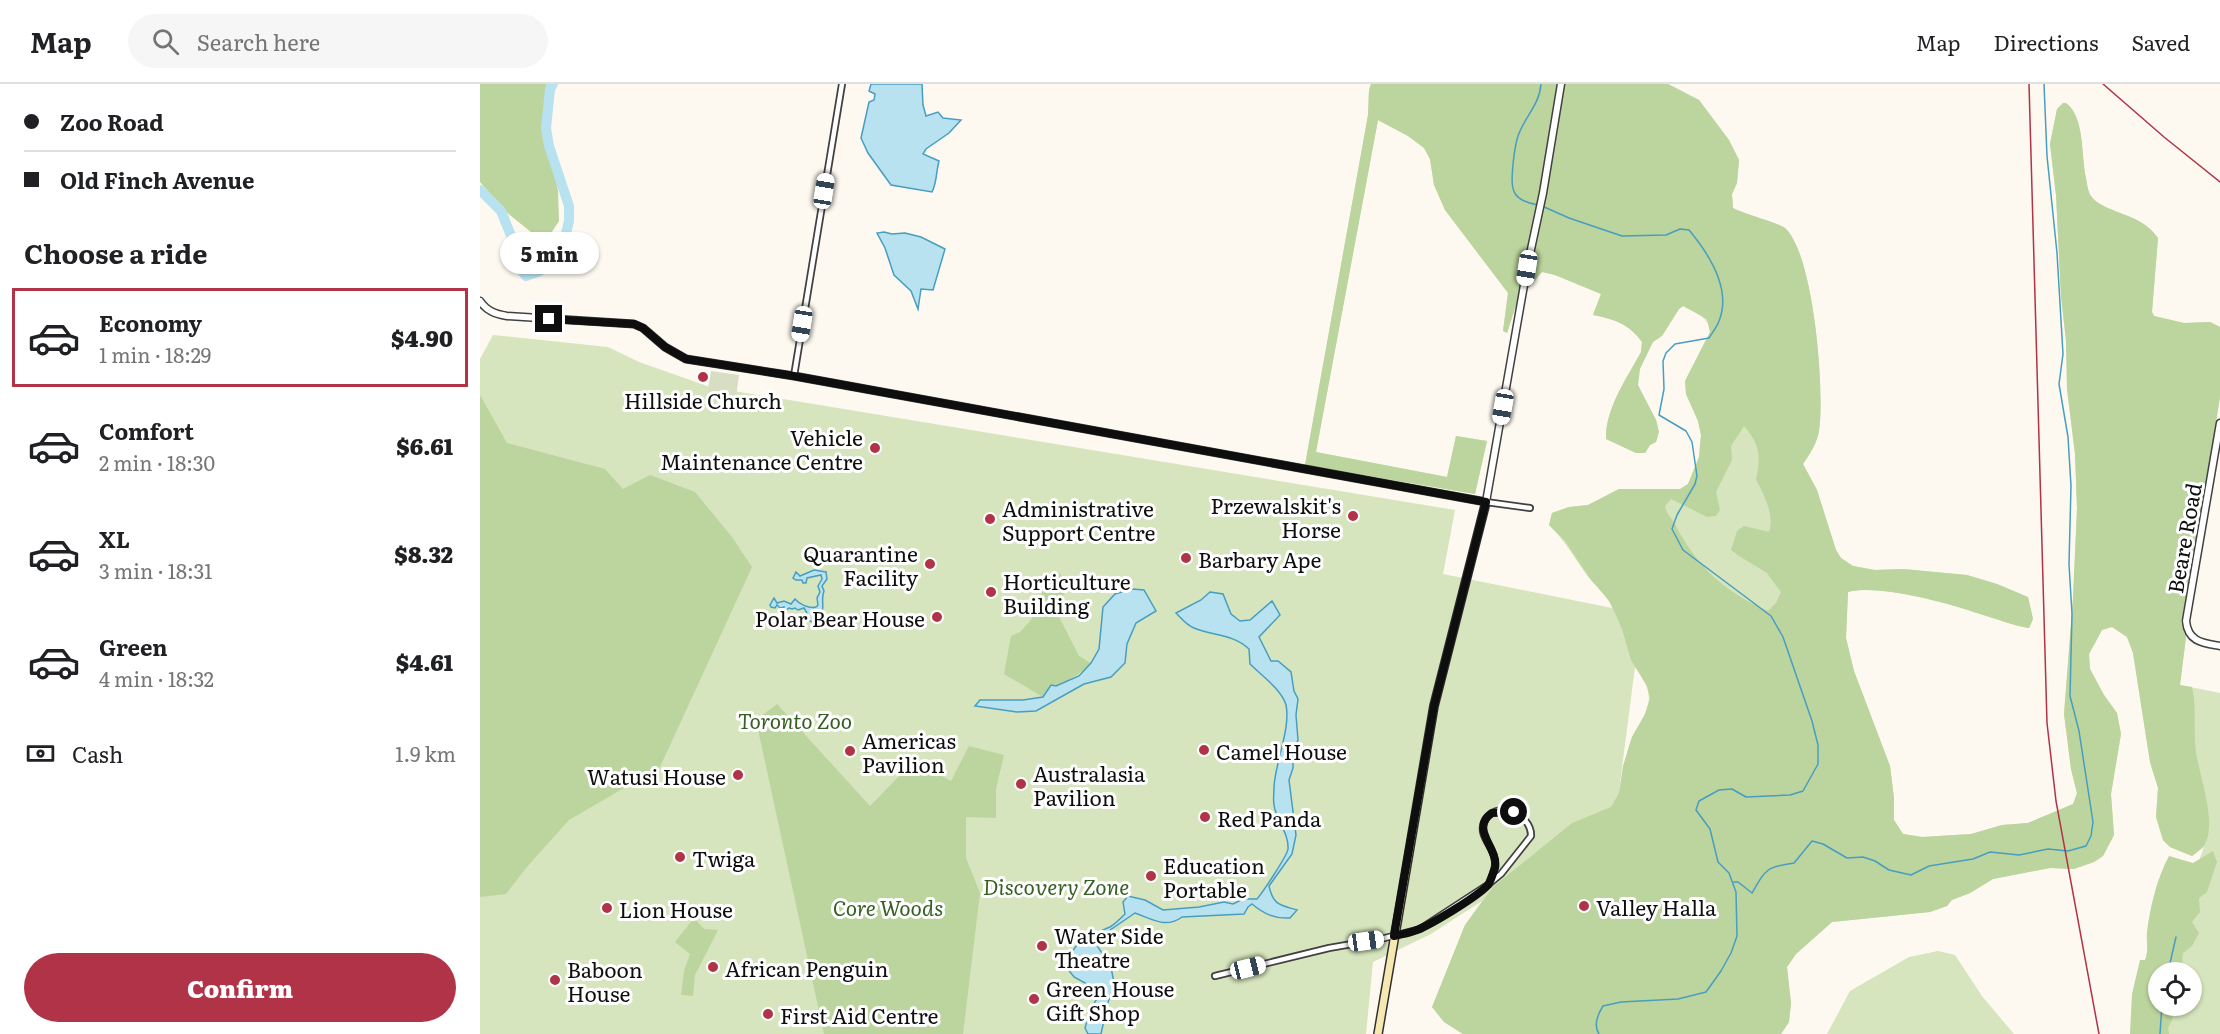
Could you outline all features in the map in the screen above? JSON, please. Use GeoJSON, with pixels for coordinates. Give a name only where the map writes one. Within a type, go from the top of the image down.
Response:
{"type":"FeatureCollection","features":[{"type":"Feature","properties":{"kind":"main road"},"geometry":{"type":"LineString","coordinates":[[1378,1034],[1434,706],[1486,502]]}},
{"type":"Feature","properties":{"kind":"street"},"geometry":{"type":"LineString","coordinates":[[794,376],[842,84]]}},
{"type":"Feature","properties":{"kind":"street"},"geometry":{"type":"LineString","coordinates":[[1486,502],[1562,84]]}},
{"type":"Feature","properties":{"kind":"street"},"geometry":{"type":"LineString","coordinates":[[480,301],[493,313],[507,316],[634,324],[686,359],[794,376],[1486,502],[1530,508]]}},
{"type":"Feature","properties":{"kind":"street","name":"Beare Road"},"geometry":{"type":"LineString","coordinates":[[2220,423],[2186,621],[2189,634],[2194,639],[2220,646]]}},
{"type":"Feature","properties":{"kind":"street"},"geometry":{"type":"LineString","coordinates":[[1215,976],[1329,948],[1413,932],[1426,926],[1489,884],[1501,874],[1531,836],[1530,825],[1526,819],[1514,812],[1492,813],[1483,825],[1484,836],[1494,854],[1496,864],[1489,884]]}},
{"type":"Feature","properties":{"kind":"green space"},"geometry":{"type":"Polygon","coordinates":[[[480,84],[550,84],[547,90],[545,122],[558,191],[559,221],[550,235],[544,238],[537,237],[505,211],[480,182],[480,84]]]}},
{"type":"Feature","properties":{"kind":"green space","name":"Toronto Zoo"},"geometry":{"type":"Polygon","coordinates":[[[1371,84],[1668,84],[1699,100],[1729,140],[1739,160],[1737,183],[1732,194],[1733,208],[1785,228],[1795,243],[1803,265],[1810,293],[1819,356],[1820,412],[1817,440],[1803,464],[1817,490],[1836,550],[1841,558],[1853,566],[1875,570],[1903,569],[1967,575],[2028,597],[2033,619],[2029,628],[1914,596],[1862,590],[1848,592],[1846,638],[1854,671],[1890,766],[1894,820],[1903,834],[1923,837],[1971,834],[2002,825],[2028,823],[2073,804],[2077,794],[2071,769],[2064,714],[2077,509],[2075,454],[2067,389],[2056,195],[2050,144],[2057,109],[2066,103],[2072,109],[2079,127],[2084,169],[2091,196],[2097,202],[2142,223],[2158,238],[2152,312],[2154,316],[2184,323],[2210,322],[2220,327],[2220,397],[2181,622],[2186,637],[2180,685],[2220,693],[2220,1034],[2150,1034],[2144,1008],[2148,997],[2148,1016],[2202,1016],[2202,962],[2161,962],[2204,847],[2192,856],[2170,847],[2163,840],[2156,817],[2158,788],[2150,762],[2133,653],[2127,637],[2112,627],[2102,630],[2089,654],[2090,669],[2117,713],[2121,734],[2111,794],[2114,835],[2103,856],[2074,869],[2050,868],[1993,879],[1970,893],[1952,900],[1947,906],[1930,912],[1832,922],[1796,954],[1787,967],[1791,1003],[1789,1022],[1781,1034],[1463,1034],[1444,1022],[1432,1007],[1465,925],[1482,901],[1431,934],[1373,962],[1366,1034],[480,1034],[480,359],[493,335],[608,347],[639,362],[710,387],[1455,510],[1443,574],[1612,608],[1566,544],[1549,525],[1552,513],[1569,507],[1588,505],[1619,489],[1680,489],[1688,484],[1699,457],[1701,435],[1698,421],[1686,394],[1685,381],[1710,332],[1709,327],[1701,316],[1683,306],[1664,333],[1653,342],[1644,357],[1637,381],[1641,394],[1656,419],[1658,433],[1656,442],[1650,445],[1645,453],[1636,453],[1606,439],[1613,405],[1641,352],[1642,342],[1620,323],[1593,315],[1601,294],[1542,272],[1517,302],[1507,333],[1503,331],[1508,293],[1445,210],[1434,185],[1430,159],[1424,148],[1408,136],[1378,120],[1316,452],[1447,477],[1456,436],[1487,441],[1475,494],[1305,465],[1368,115],[1371,84]],[[1635,667],[1619,791],[1629,746],[1648,708],[1648,690],[1635,667]]]}},
{"type":"Feature","properties":{"kind":"green space"},"geometry":{"type":"Polygon","coordinates":[[[1371,84],[1668,84],[1699,100],[1729,140],[1739,160],[1737,183],[1732,194],[1733,208],[1785,228],[1795,243],[1803,265],[1810,293],[1819,356],[1820,412],[1817,440],[1803,464],[1817,490],[1836,550],[1841,558],[1853,566],[1875,570],[1903,569],[1967,575],[2028,597],[2033,619],[2029,628],[1914,596],[1862,590],[1848,592],[1846,638],[1854,671],[1890,766],[1894,820],[1903,834],[1922,837],[1971,834],[2002,825],[2028,823],[2073,804],[2077,793],[2071,769],[2064,714],[2077,509],[2075,454],[2067,389],[2056,195],[2050,144],[2057,109],[2066,103],[2072,109],[2079,127],[2084,169],[2091,196],[2097,202],[2142,223],[2158,238],[2152,312],[2154,316],[2184,323],[2210,322],[2220,327],[2220,397],[2181,622],[2186,637],[2180,685],[2192,687],[2196,752],[2209,814],[2207,838],[2203,847],[2192,856],[2170,847],[2163,840],[2156,817],[2158,788],[2150,762],[2133,653],[2127,637],[2112,627],[2102,630],[2089,654],[2090,669],[2117,713],[2121,734],[2111,794],[2114,835],[2103,856],[2094,862],[2074,869],[2050,868],[1993,879],[1970,893],[1952,900],[1947,906],[1930,912],[1832,922],[1796,954],[1787,967],[1791,1003],[1789,1022],[1781,1034],[1463,1034],[1444,1022],[1432,1007],[1465,925],[1493,887],[1572,823],[1611,807],[1619,793],[1623,766],[1632,737],[1645,714],[1650,698],[1647,686],[1631,660],[1622,629],[1610,602],[1589,577],[1565,541],[1549,525],[1552,513],[1569,507],[1588,505],[1619,489],[1680,489],[1688,484],[1699,457],[1701,435],[1698,421],[1686,394],[1685,381],[1710,332],[1707,319],[1683,306],[1679,309],[1662,336],[1653,342],[1640,369],[1638,385],[1656,420],[1659,432],[1656,442],[1650,445],[1645,453],[1636,453],[1606,439],[1613,405],[1641,352],[1642,342],[1620,323],[1593,315],[1601,294],[1542,272],[1517,302],[1507,333],[1503,331],[1508,293],[1445,210],[1434,185],[1430,159],[1424,148],[1408,136],[1378,120],[1316,452],[1447,477],[1456,436],[1487,441],[1475,494],[1305,465],[1368,115],[1371,84]],[[1744,426],[1731,446],[1732,460],[1716,492],[1720,510],[1716,516],[1707,517],[1671,499],[1665,506],[1685,541],[1703,566],[1739,596],[1768,611],[1776,603],[1781,592],[1767,573],[1731,550],[1737,531],[1744,526],[1769,532],[1771,519],[1768,505],[1756,480],[1758,451],[1744,426]]]}},
{"type":"Feature","properties":{"kind":"green space"},"geometry":{"type":"Polygon","coordinates":[[[711,371],[739,375],[735,405],[706,400],[711,371]]]}},
{"type":"Feature","properties":{"kind":"green space"},"geometry":{"type":"Polygon","coordinates":[[[480,395],[507,443],[605,469],[623,489],[650,475],[695,492],[732,537],[752,567],[660,767],[569,820],[506,894],[480,897],[480,395]]]}},
{"type":"Feature","properties":{"kind":"green space"},"geometry":{"type":"Polygon","coordinates":[[[1057,571],[1070,584],[1055,609],[1079,656],[1091,663],[1080,673],[1043,697],[1004,674],[1011,636],[1020,632],[1031,620],[1040,602],[1043,586],[1057,571]]]}},
{"type":"Feature","properties":{"kind":"green space","name":"Core Woods"},"geometry":{"type":"Polygon","coordinates":[[[777,704],[870,806],[914,761],[951,781],[969,746],[1004,755],[996,789],[996,818],[966,817],[966,858],[980,893],[963,1034],[824,1034],[756,720],[777,704]]]}},
{"type":"Feature","properties":{"kind":"green space"},"geometry":{"type":"Polygon","coordinates":[[[2213,851],[2217,862],[2207,892],[2199,898],[2200,912],[2192,922],[2199,933],[2192,946],[2183,953],[2182,962],[2148,962],[2148,1016],[2172,1016],[2168,1028],[2169,1034],[2130,1034],[2132,994],[2140,960],[2145,960],[2146,956],[2150,913],[2158,883],[2169,856],[2193,863],[2213,851]]]}},
{"type":"Feature","properties":{"kind":"green space"},"geometry":{"type":"Polygon","coordinates":[[[694,918],[704,929],[718,930],[695,975],[693,996],[681,995],[684,971],[690,954],[675,942],[694,918]]]}},
{"type":"Feature","properties":{"kind":"green space"},"geometry":{"type":"Polygon","coordinates":[[[1938,951],[1955,955],[1982,996],[2014,1034],[1827,1034],[1850,991],[1909,957],[1938,951]]]}},
{"type":"Feature","properties":{"kind":"water"},"geometry":{"type":"Polygon","coordinates":[[[871,84],[922,84],[926,116],[938,112],[943,118],[961,120],[923,154],[939,161],[932,192],[891,185],[868,153],[861,138],[869,102],[874,100],[875,94],[869,91],[871,84]]]}},
{"type":"Feature","properties":{"kind":"water"},"geometry":{"type":"Polygon","coordinates":[[[877,233],[905,233],[921,237],[945,249],[933,290],[921,289],[918,309],[911,291],[894,275],[877,233]]]}},
{"type":"Feature","properties":{"kind":"water"},"geometry":{"type":"Polygon","coordinates":[[[814,570],[826,572],[827,579],[822,586],[824,591],[822,611],[817,618],[812,622],[808,620],[804,608],[798,610],[789,608],[785,611],[784,607],[780,608],[777,605],[775,608],[771,607],[774,598],[777,603],[784,601],[791,604],[795,599],[804,606],[816,607],[821,575],[807,578],[806,583],[793,578],[796,572],[800,576],[814,570]]]}},
{"type":"Feature","properties":{"kind":"water"},"geometry":{"type":"Polygon","coordinates":[[[1132,589],[1144,590],[1156,611],[1136,623],[1127,644],[1125,663],[1111,677],[1084,684],[1036,711],[1017,712],[975,706],[980,700],[1023,700],[1043,697],[1051,685],[1056,686],[1079,676],[1091,663],[1099,649],[1103,607],[1115,594],[1132,589]]]}},
{"type":"Feature","properties":{"kind":"water"},"geometry":{"type":"Polygon","coordinates":[[[1210,592],[1223,594],[1231,614],[1240,621],[1250,620],[1272,601],[1280,615],[1259,637],[1271,661],[1278,661],[1291,672],[1294,691],[1298,699],[1296,715],[1298,740],[1293,751],[1293,768],[1289,780],[1296,835],[1292,854],[1269,886],[1275,901],[1297,910],[1290,918],[1279,918],[1265,913],[1252,904],[1244,914],[1182,917],[1165,923],[1135,913],[1100,937],[1096,944],[1111,967],[1115,988],[1108,1002],[1101,1034],[1088,1034],[1085,1028],[1090,1010],[1098,997],[1096,989],[1074,977],[1067,968],[1069,959],[1077,945],[1110,927],[1125,914],[1123,902],[1128,896],[1145,900],[1163,910],[1224,902],[1233,904],[1243,899],[1257,899],[1287,853],[1287,837],[1275,811],[1274,800],[1275,778],[1285,735],[1286,705],[1276,688],[1250,664],[1249,649],[1230,638],[1191,627],[1176,613],[1201,600],[1210,592]]]}},
{"type":"Feature","properties":{"kind":"waterway"},"geometry":{"type":"LineString","coordinates":[[480,190],[501,211],[512,238],[516,264],[526,276],[540,271],[555,258],[564,242],[569,221],[569,206],[549,146],[546,128],[550,89],[553,84]]}},
{"type":"Feature","properties":{"kind":"waterway"},"geometry":{"type":"LineString","coordinates":[[1538,205],[1517,196],[1512,180],[1517,139],[1538,98],[1541,84]]}},
{"type":"Feature","properties":{"kind":"waterway"},"geometry":{"type":"LineString","coordinates":[[1734,882],[1738,882],[1752,893],[1768,870],[1794,863],[1812,841],[1823,844],[1847,858],[1863,857],[1889,870],[1911,875],[1929,866],[1973,859],[1990,852],[2019,855],[2048,849],[2068,851],[2086,846],[2091,836],[2093,822],[2079,731],[2070,696],[2071,486],[2068,437],[2059,384],[2063,354],[2057,253],[2047,156],[2044,84]]}},
{"type":"Feature","properties":{"kind":"waterway"},"geometry":{"type":"LineString","coordinates":[[1542,206],[1622,236],[1666,235],[1680,229],[1689,230],[1711,261],[1723,297],[1718,323],[1709,338],[1675,344],[1666,353],[1663,361],[1664,389],[1659,415],[1686,431],[1692,442],[1697,476],[1672,529],[1683,550],[1771,616],[1783,637],[1818,745],[1818,764],[1803,791],[1790,795],[1746,797],[1732,789],[1719,790],[1699,801],[1696,810],[1710,829],[1718,862],[1729,873],[1736,892],[1737,936],[1731,953],[1706,992],[1678,999],[1621,1002],[1603,1006],[1596,1023],[1599,1034]]}},
{"type":"Feature","properties":{"kind":"waterway"},"geometry":{"type":"LineString","coordinates":[[2170,962],[2176,937]]}},
{"type":"Feature","properties":{"kind":"waterway"},"geometry":{"type":"LineString","coordinates":[[2160,1034],[2161,1016]]}},
{"type":"Feature","properties":{"kind":"railway"},"geometry":{"type":"LineString","coordinates":[[2029,84],[2047,723],[2056,801],[2099,1034]]}},
{"type":"Feature","properties":{"kind":"railway"},"geometry":{"type":"LineString","coordinates":[[2103,84],[2220,182]]}},
{"type":"Feature","properties":{"kind":"place","name":"Hillside Church"},"geometry":{"type":"Point","coordinates":[703,377]}},
{"type":"Feature","properties":{"kind":"place","name":"Vehicle Maintenance Centre"},"geometry":{"type":"Point","coordinates":[875,448]}},
{"type":"Feature","properties":{"kind":"place","name":"Przewalskit's Horse"},"geometry":{"type":"Point","coordinates":[1353,516]}},
{"type":"Feature","properties":{"kind":"place","name":"Administrative Support Centre"},"geometry":{"type":"Point","coordinates":[990,519]}},
{"type":"Feature","properties":{"kind":"place","name":"Barbary Ape"},"geometry":{"type":"Point","coordinates":[1186,558]}},
{"type":"Feature","properties":{"kind":"place","name":"Quarantine Facility"},"geometry":{"type":"Point","coordinates":[930,564]}},
{"type":"Feature","properties":{"kind":"place","name":"Horticulture Building"},"geometry":{"type":"Point","coordinates":[991,592]}},
{"type":"Feature","properties":{"kind":"place","name":"Polar Bear House"},"geometry":{"type":"Point","coordinates":[937,617]}},
{"type":"Feature","properties":{"kind":"place","name":"Camel House"},"geometry":{"type":"Point","coordinates":[1204,750]}},
{"type":"Feature","properties":{"kind":"place","name":"Americas Pavilion"},"geometry":{"type":"Point","coordinates":[850,751]}},
{"type":"Feature","properties":{"kind":"place","name":"Watusi House"},"geometry":{"type":"Point","coordinates":[738,775]}},
{"type":"Feature","properties":{"kind":"place","name":"Australasia Pavilion"},"geometry":{"type":"Point","coordinates":[1021,784]}},
{"type":"Feature","properties":{"kind":"place","name":"Red Panda"},"geometry":{"type":"Point","coordinates":[1205,817]}},
{"type":"Feature","properties":{"kind":"place","name":"Twiga"},"geometry":{"type":"Point","coordinates":[680,857]}},
{"type":"Feature","properties":{"kind":"place","name":"Education Portable"},"geometry":{"type":"Point","coordinates":[1151,876]}},
{"type":"Feature","properties":{"kind":"place","name":"Valley Halla"},"geometry":{"type":"Point","coordinates":[1584,906]}},
{"type":"Feature","properties":{"kind":"place","name":"Lion House"},"geometry":{"type":"Point","coordinates":[607,908]}},
{"type":"Feature","properties":{"kind":"place","name":"Water Side Theatre"},"geometry":{"type":"Point","coordinates":[1042,946]}},
{"type":"Feature","properties":{"kind":"place","name":"African Penguin"},"geometry":{"type":"Point","coordinates":[713,967]}},
{"type":"Feature","properties":{"kind":"place","name":"Baboon House"},"geometry":{"type":"Point","coordinates":[555,980]}},
{"type":"Feature","properties":{"kind":"place","name":"Green House Gift Shop"},"geometry":{"type":"Point","coordinates":[1034,999]}},
{"type":"Feature","properties":{"kind":"place","name":"First Aid Centre"},"geometry":{"type":"Point","coordinates":[768,1014]}},
{"type":"Feature","properties":{"kind":"route"},"geometry":{"type":"LineString","coordinates":[[549,319],[634,324],[643,328],[675,354],[686,359],[794,376],[1486,502],[1482,526],[1434,706],[1394,936],[1413,932],[1426,926],[1489,884],[1496,864],[1494,854],[1484,836],[1483,825],[1492,813],[1514,812]]}},
{"type":"Feature","properties":{"kind":"park label","name":"Discovery Zone"},"geometry":{"type":"Point","coordinates":[1056,885]}}]}
